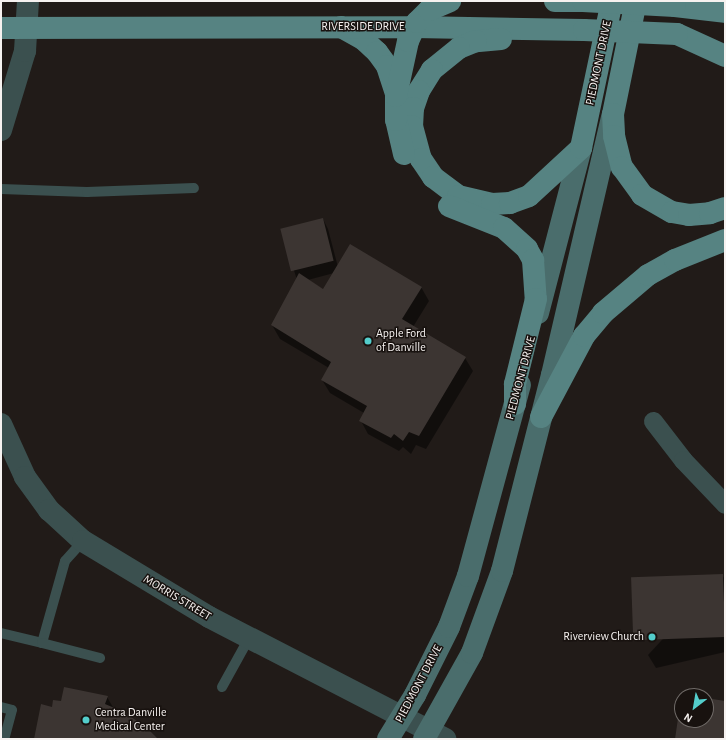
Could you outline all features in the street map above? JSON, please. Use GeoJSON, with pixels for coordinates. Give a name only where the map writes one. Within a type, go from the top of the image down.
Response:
{"type":"FeatureCollection","features":[{"type":"Feature","properties":{"kind":"main road"},"geometry":{"type":"LineString","coordinates":[[450,1],[429,10],[414,26],[396,96],[396,120],[400,143],[414,176],[440,201],[504,228],[527,248],[533,260],[536,299],[515,384],[515,404]]}},
{"type":"Feature","properties":{"kind":"main road"},"geometry":{"type":"LineString","coordinates":[[555,1],[675,6],[725,12]]}},
{"type":"Feature","properties":{"kind":"main road","name":"PIEDMONT DRIVE"},"geometry":{"type":"LineString","coordinates":[[388,739],[402,717],[449,627],[468,576],[515,404],[581,148],[612,1]]}},
{"type":"Feature","properties":{"kind":"main road","name":"PIEDMONT DRIVE"},"geometry":{"type":"LineString","coordinates":[[432,736],[472,653],[502,571],[541,417],[616,97],[636,1]]}},
{"type":"Feature","properties":{"kind":"main road","name":"RIVERSIDE DRIVE"},"geometry":{"type":"LineString","coordinates":[[1,28],[414,26],[584,30],[678,34],[725,38]]}},
{"type":"Feature","properties":{"kind":"main road"},"geometry":{"type":"LineString","coordinates":[[341,27],[364,40],[377,52],[387,66],[396,96]]}},
{"type":"Feature","properties":{"kind":"main road"},"geometry":{"type":"LineString","coordinates":[[547,29],[528,36],[476,41],[447,55],[432,70],[419,91],[412,126],[415,143],[421,159],[433,177],[446,189],[475,202],[492,204],[510,203],[529,196],[581,148]]}},
{"type":"Feature","properties":{"kind":"main road"},"geometry":{"type":"LineString","coordinates":[[678,34],[725,56]]}},
{"type":"Feature","properties":{"kind":"main road"},"geometry":{"type":"LineString","coordinates":[[616,97],[613,114],[617,153],[630,182],[642,195],[661,208],[689,215],[710,213],[725,208]]}},
{"type":"Feature","properties":{"kind":"main road"},"geometry":{"type":"LineString","coordinates":[[541,417],[581,342],[603,313],[624,292],[648,275],[675,260],[725,240]]}},
{"type":"Feature","properties":{"kind":"street"},"geometry":{"type":"LineString","coordinates":[[1,130],[22,64],[28,28],[28,1]]}},
{"type":"Feature","properties":{"kind":"street"},"geometry":{"type":"LineString","coordinates":[[653,421],[683,460],[725,504]]}},
{"type":"Feature","properties":{"kind":"street","name":"MORRIS STREET"},"geometry":{"type":"LineString","coordinates":[[1,424],[25,477],[50,510],[83,541],[209,617],[402,717],[432,736]]}},
{"type":"Feature","properties":{"kind":"lane"},"geometry":{"type":"LineString","coordinates":[[1,189],[87,192],[194,188]]}},
{"type":"Feature","properties":{"kind":"lane"},"geometry":{"type":"LineString","coordinates":[[42,643],[65,561],[83,541]]}},
{"type":"Feature","properties":{"kind":"lane"},"geometry":{"type":"LineString","coordinates":[[1,633],[100,658]]}},
{"type":"Feature","properties":{"kind":"lane"},"geometry":{"type":"LineString","coordinates":[[222,687],[249,638]]}},
{"type":"Feature","properties":{"kind":"lane"},"geometry":{"type":"LineString","coordinates":[[1,707],[12,710],[4,739]]}},
{"type":"Feature","properties":{"kind":"building"},"geometry":{"type":"Polygon","coordinates":[[[323,218],[334,261],[291,271],[280,229],[323,218]]]}},
{"type":"Feature","properties":{"kind":"building","name":"Apple Ford of Danville"},"geometry":{"type":"Polygon","coordinates":[[[350,244],[422,287],[402,319],[466,357],[419,436],[409,432],[403,441],[394,434],[391,438],[359,421],[367,406],[321,380],[331,362],[271,325],[299,273],[323,289],[350,244]]]}},
{"type":"Feature","properties":{"kind":"building"},"geometry":{"type":"Polygon","coordinates":[[[723,574],[725,637],[633,640],[631,577],[723,574]]]}},
{"type":"Feature","properties":{"kind":"building","name":"Centra Danville Medical Center"},"geometry":{"type":"Polygon","coordinates":[[[64,687],[108,696],[105,704],[124,712],[147,728],[158,739],[34,739],[41,704],[52,707],[53,700],[61,701],[64,687]]]}},
{"type":"Feature","properties":{"kind":"building"},"geometry":{"type":"Polygon","coordinates":[[[714,699],[725,701],[725,739],[675,739],[677,728],[714,728],[714,699]]]}},
{"type":"Feature","properties":{"kind":"place","name":"Apple Ford of Danville"},"geometry":{"type":"Point","coordinates":[368,341]}},
{"type":"Feature","properties":{"kind":"place","name":"Riverview Church"},"geometry":{"type":"Point","coordinates":[652,637]}},
{"type":"Feature","properties":{"kind":"place","name":"Centra Danville Medical Center"},"geometry":{"type":"Point","coordinates":[86,720]}}]}
